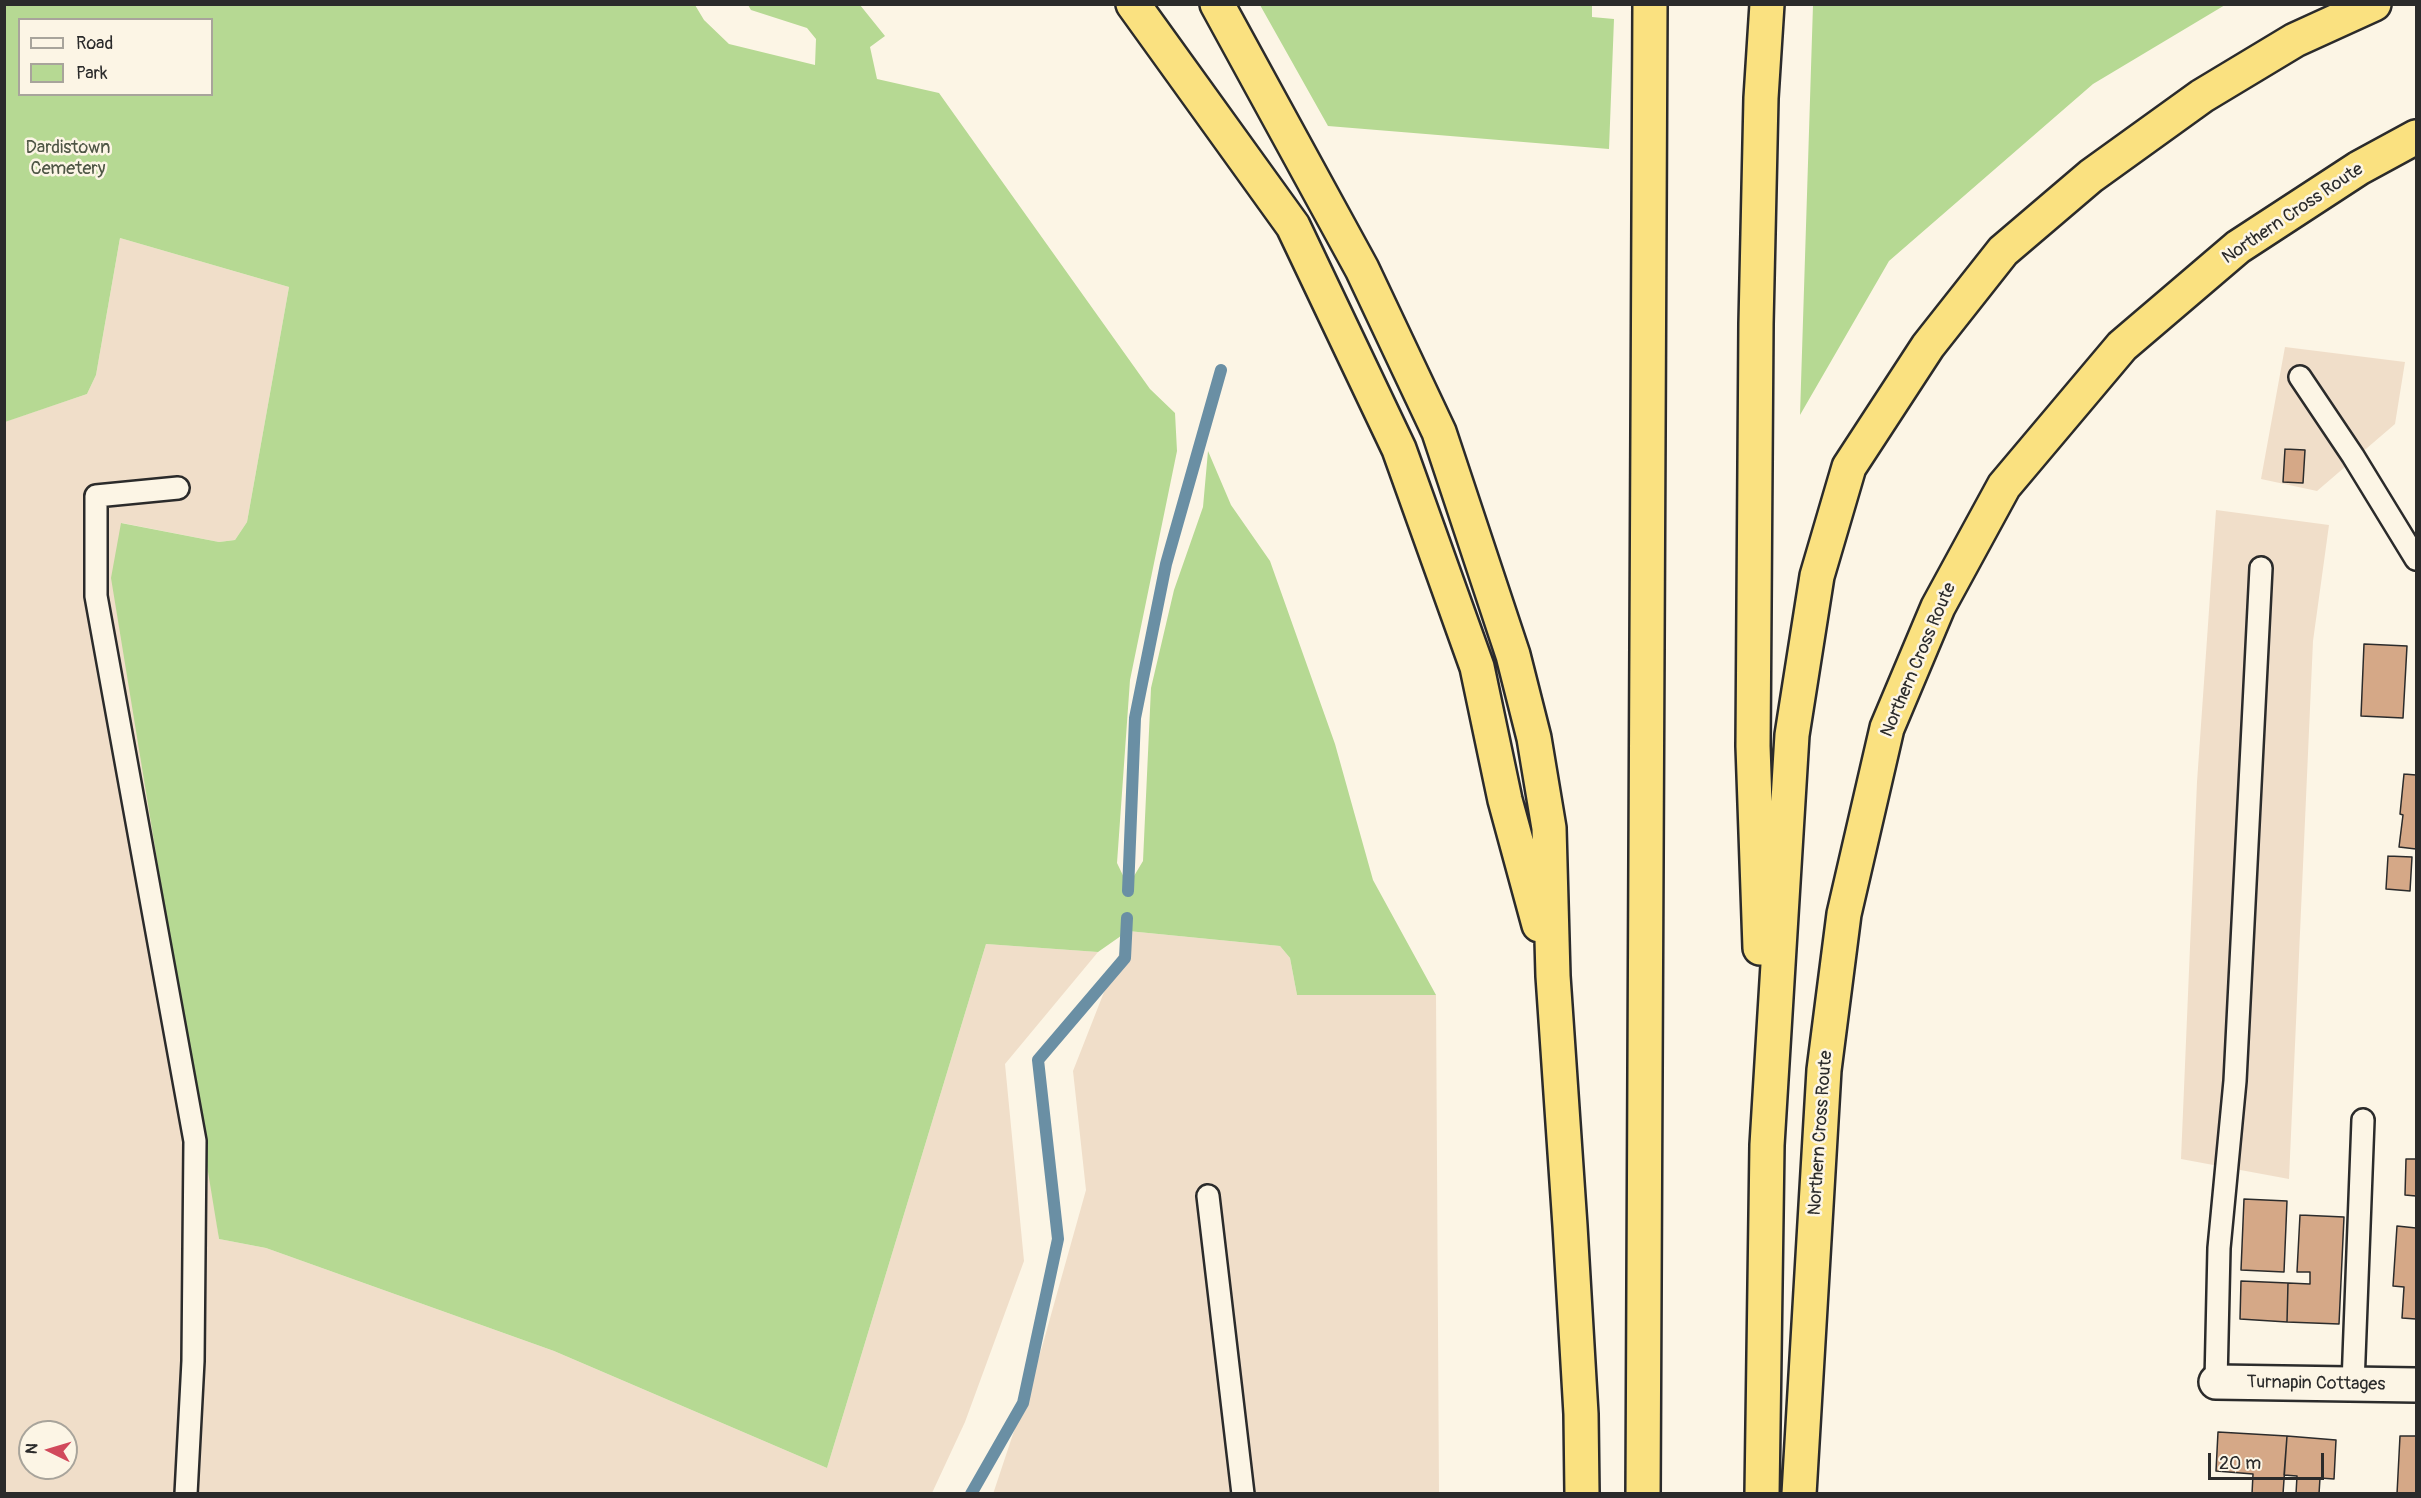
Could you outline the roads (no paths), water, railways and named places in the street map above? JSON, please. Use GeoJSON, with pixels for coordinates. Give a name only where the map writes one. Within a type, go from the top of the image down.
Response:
{"type":"FeatureCollection","features":[{"type":"Feature","properties":{"kind":"highway"},"geometry":{"type":"LineString","coordinates":[[1133,4],[1293,226],[1400,449],[1477,667],[1505,800],[1553,976]]}},
{"type":"Feature","properties":{"kind":"highway"},"geometry":{"type":"LineString","coordinates":[[1217,4],[1362,269],[1439,432],[1513,655],[1534,738],[1549,828],[1553,976],[1578,1355],[1582,1494]]}},
{"type":"Feature","properties":{"kind":"highway"},"geometry":{"type":"LineString","coordinates":[[1643,1494],[1650,4]]}},
{"type":"Feature","properties":{"kind":"highway"},"geometry":{"type":"LineString","coordinates":[[1767,4],[1761,98],[1756,324],[1753,746],[1767,1145]]}},
{"type":"Feature","properties":{"kind":"highway"},"geometry":{"type":"LineString","coordinates":[[1762,1494],[1767,1145],[1792,735],[1817,576],[1849,467],[1928,346],[2003,251],[2091,176],[2202,96],[2295,40],[2374,4]]}},
{"type":"Feature","properties":{"kind":"highway","name":"Northern Cross Route"},"geometry":{"type":"LineString","coordinates":[[1799,1494],[1824,1070],[1844,914],[1887,728],[1938,608],[2004,486],[2122,346],[2238,247],[2359,168],[2416,137]]}},
{"type":"Feature","properties":{"kind":"street","name":"Turnapin Cottages"},"geometry":{"type":"LineString","coordinates":[[2216,1382],[2416,1385]]}},
{"type":"Feature","properties":{"kind":"lane"},"geometry":{"type":"LineString","coordinates":[[2300,376],[2353,456],[2416,559]]}},
{"type":"Feature","properties":{"kind":"lane"},"geometry":{"type":"LineString","coordinates":[[178,488],[96,496],[96,596],[195,1141],[194,1361],[186,1494]]}},
{"type":"Feature","properties":{"kind":"lane"},"geometry":{"type":"LineString","coordinates":[[2216,1382],[2219,1248],[2235,1081],[2261,568]]}},
{"type":"Feature","properties":{"kind":"lane"},"geometry":{"type":"LineString","coordinates":[[2353,1384],[2363,1120]]}},
{"type":"Feature","properties":{"kind":"lane"},"geometry":{"type":"LineString","coordinates":[[1208,1196],[1243,1494]]}},
{"type":"Feature","properties":{"kind":"waterway"},"geometry":{"type":"LineString","coordinates":[[1128,891],[1135,718],[1166,564],[1221,370]]}},
{"type":"Feature","properties":{"kind":"waterway"},"geometry":{"type":"LineString","coordinates":[[971,1494],[1023,1403],[1058,1239],[1038,1060],[1125,958],[1127,918]]}},
{"type":"Feature","properties":{"kind":"park label","name":"Dardistown Cemetery"},"geometry":{"type":"Point","coordinates":[68,158]}}]}
